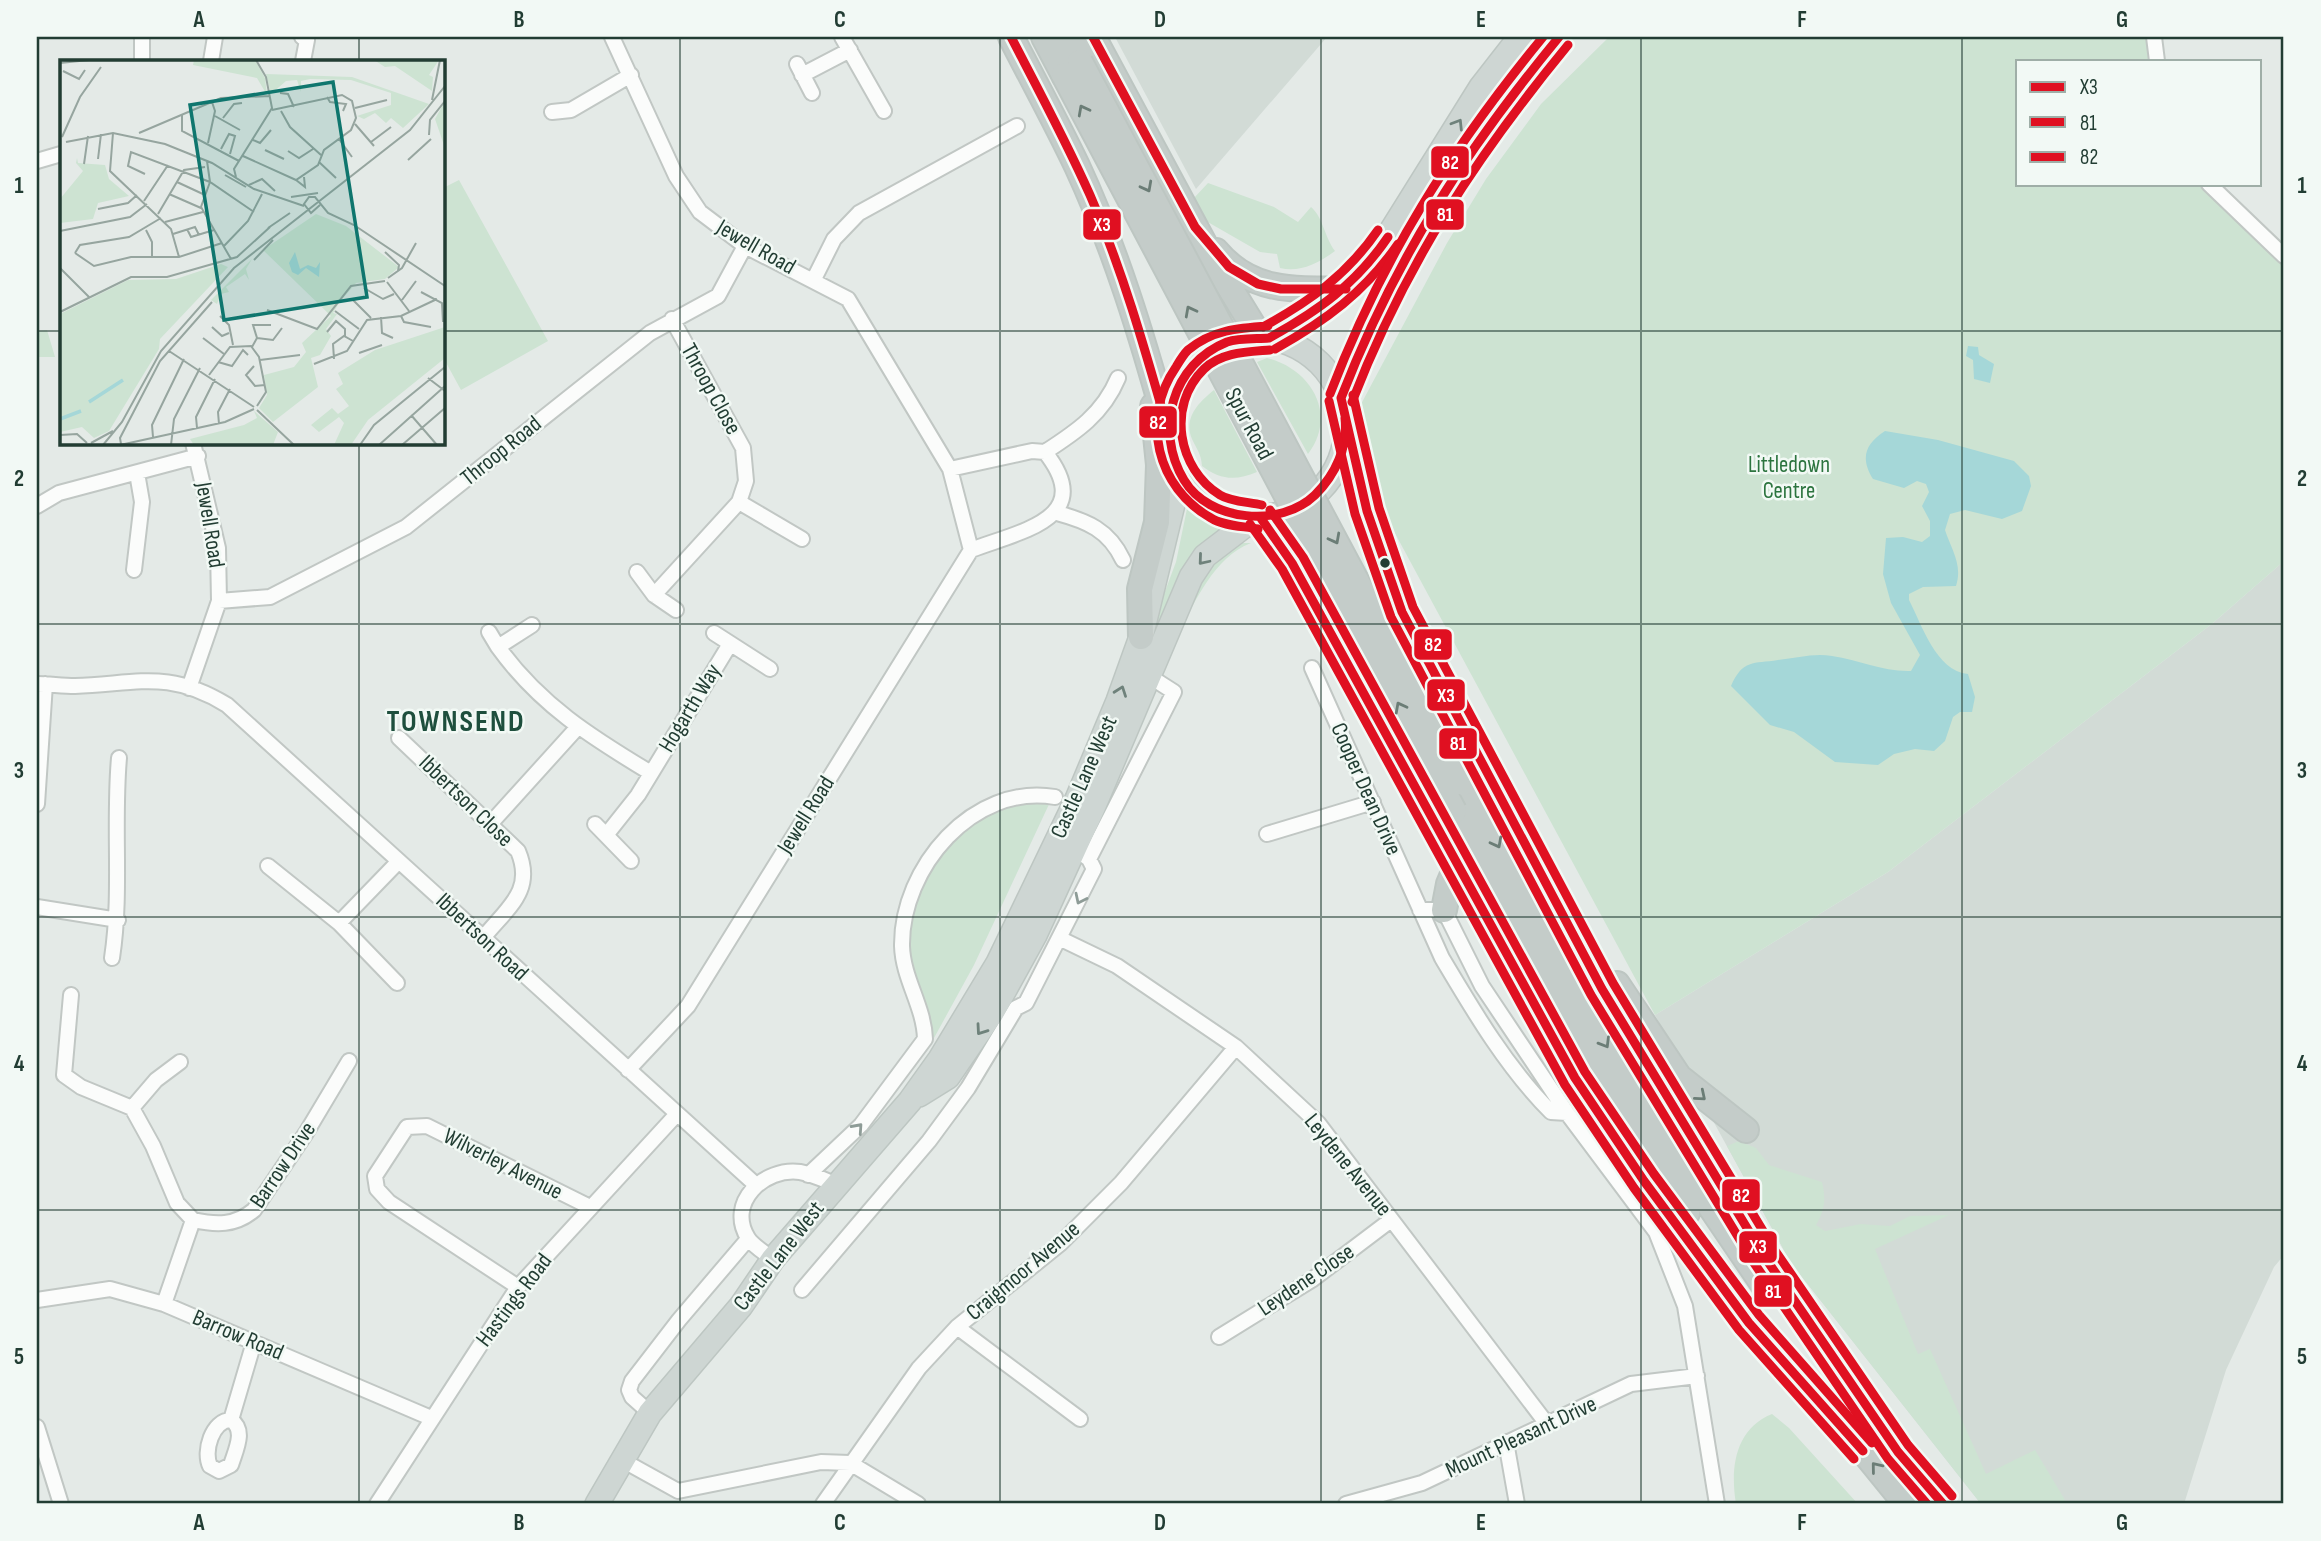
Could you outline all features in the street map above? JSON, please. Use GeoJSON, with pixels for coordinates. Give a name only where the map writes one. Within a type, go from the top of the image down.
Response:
{"type":"FeatureCollection","features":[{"type":"Feature","properties":{"kind":"highway"},"geometry":{"type":"LineString","coordinates":[[1011,37],[1077,166],[1146,350],[1166,423]]}},
{"type":"Feature","properties":{"kind":"highway","name":"Spur Road"},"geometry":{"type":"LineString","coordinates":[[1044,37],[1072,68],[1476,779]]}},
{"type":"Feature","properties":{"kind":"highway","name":"Spur Road"},"geometry":{"type":"LineString","coordinates":[[1067,37],[1072,68],[1454,811],[1544,978],[1646,1150],[1752,1306],[1846,1430]]}},
{"type":"Feature","properties":{"kind":"highway"},"geometry":{"type":"LineString","coordinates":[[1093,37],[1195,227],[1265,337]]}},
{"type":"Feature","properties":{"kind":"highway"},"geometry":{"type":"LineString","coordinates":[[1195,227],[1229,267],[1258,284],[1281,289],[1346,289]]}},
{"type":"Feature","properties":{"kind":"highway"},"geometry":{"type":"LineString","coordinates":[[1141,637],[1140,589],[1157,522],[1159,466],[1146,350]]}},
{"type":"Feature","properties":{"kind":"highway"},"geometry":{"type":"LineString","coordinates":[[1346,423],[1367,511],[1402,612],[1476,779],[1592,1020],[1674,1153],[1778,1305],[1943,1504]]}},
{"type":"Feature","properties":{"kind":"highway"},"geometry":{"type":"LineString","coordinates":[[1258,517],[1292,563],[1575,1078],[1636,1170],[1749,1323],[1784,1366],[1846,1430],[1906,1504]]}},
{"type":"Feature","properties":{"kind":"highway"},"geometry":{"type":"LineString","coordinates":[[1476,779],[1545,873],[1679,1077],[1746,1130]]}},
{"type":"Feature","properties":{"kind":"highway"},"geometry":{"type":"LineString","coordinates":[[1444,910],[1457,865]]}},
{"type":"Feature","properties":{"kind":"main road"},"geometry":{"type":"LineString","coordinates":[[1265,337],[1329,304],[1368,268],[1481,88],[1520,37]]}},
{"type":"Feature","properties":{"kind":"main road"},"geometry":{"type":"LineString","coordinates":[[1341,398],[1374,315],[1415,241],[1524,79],[1559,37]]}},
{"type":"Feature","properties":{"kind":"main road"},"geometry":{"type":"LineString","coordinates":[[1265,337],[1293,344],[1314,358],[1330,376],[1341,398],[1346,423],[1343,451],[1331,477],[1319,491],[1294,510],[1258,517],[1229,513],[1205,501],[1180,475],[1169,450],[1166,423],[1170,400],[1180,379],[1195,360],[1215,347],[1237,339],[1265,337]]}},
{"type":"Feature","properties":{"kind":"main road","name":"Castle Lane West"},"geometry":{"type":"LineString","coordinates":[[597,1504],[650,1413],[741,1306],[772,1259],[910,1101],[940,1059],[998,963],[1077,799],[1141,637],[1180,475]]}},
{"type":"Feature","properties":{"kind":"main road","name":"Castle Lane West"},"geometry":{"type":"LineString","coordinates":[[910,1101],[948,1077],[1008,1005],[1035,935],[1081,854],[1149,676],[1191,577],[1205,556],[1258,517]]}},
{"type":"Feature","properties":{"kind":"main road"},"geometry":{"type":"LineString","coordinates":[[998,963],[1021,939],[1061,854],[1081,854]]}},
{"type":"Feature","properties":{"kind":"street"},"geometry":{"type":"LineString","coordinates":[[142,37],[142,60]]}},
{"type":"Feature","properties":{"kind":"street"},"geometry":{"type":"LineString","coordinates":[[211,60],[215,37]]}},
{"type":"Feature","properties":{"kind":"street"},"geometry":{"type":"LineString","coordinates":[[302,37],[307,40],[303,60]]}},
{"type":"Feature","properties":{"kind":"street","name":"Jewell Road"},"geometry":{"type":"LineString","coordinates":[[612,37],[688,196],[716,227],[745,246],[814,279],[848,299],[950,469],[971,550],[688,1006],[628,1070]]}},
{"type":"Feature","properties":{"kind":"street"},"geometry":{"type":"LineString","coordinates":[[842,37],[884,111]]}},
{"type":"Feature","properties":{"kind":"street"},"geometry":{"type":"LineString","coordinates":[[2154,37],[2157,60]]}},
{"type":"Feature","properties":{"kind":"street"},"geometry":{"type":"LineString","coordinates":[[812,93],[799,69],[850,50]]}},
{"type":"Feature","properties":{"kind":"street"},"geometry":{"type":"LineString","coordinates":[[552,112],[571,110],[631,75]]}},
{"type":"Feature","properties":{"kind":"street"},"geometry":{"type":"LineString","coordinates":[[814,279],[834,239],[859,213],[1017,126]]}},
{"type":"Feature","properties":{"kind":"street"},"geometry":{"type":"LineString","coordinates":[[37,161],[60,154]]}},
{"type":"Feature","properties":{"kind":"street"},"geometry":{"type":"LineString","coordinates":[[2211,186],[2284,256]]}},
{"type":"Feature","properties":{"kind":"street","name":"Throop Road"},"geometry":{"type":"LineString","coordinates":[[219,601],[270,597],[406,527],[650,333],[719,296],[745,246]]}},
{"type":"Feature","properties":{"kind":"street","name":"Throop Close"},"geometry":{"type":"LineString","coordinates":[[672,319],[743,448],[746,481],[740,502]]}},
{"type":"Feature","properties":{"kind":"street"},"geometry":{"type":"LineString","coordinates":[[950,469],[1020,453],[1045,452],[1080,429],[1108,401],[1118,379]]}},
{"type":"Feature","properties":{"kind":"street"},"geometry":{"type":"LineString","coordinates":[[37,506],[59,492],[137,473],[195,449]]}},
{"type":"Feature","properties":{"kind":"street","name":"Jewell Road"},"geometry":{"type":"LineString","coordinates":[[189,688],[219,601],[218,548],[195,449]]}},
{"type":"Feature","properties":{"kind":"street"},"geometry":{"type":"LineString","coordinates":[[971,550],[1044,522],[1057,513],[1064,492],[1060,471],[1045,452]]}},
{"type":"Feature","properties":{"kind":"street"},"geometry":{"type":"LineString","coordinates":[[134,570],[142,502],[137,473]]}},
{"type":"Feature","properties":{"kind":"street"},"geometry":{"type":"LineString","coordinates":[[654,595],[740,502],[802,540]]}},
{"type":"Feature","properties":{"kind":"street"},"geometry":{"type":"LineString","coordinates":[[1057,513],[1098,527],[1115,543],[1124,560]]}},
{"type":"Feature","properties":{"kind":"street"},"geometry":{"type":"LineString","coordinates":[[637,572],[654,595],[676,611]]}},
{"type":"Feature","properties":{"kind":"street"},"geometry":{"type":"LineString","coordinates":[[498,647],[532,625]]}},
{"type":"Feature","properties":{"kind":"street","name":"Hogarth Way"},"geometry":{"type":"LineString","coordinates":[[489,632],[516,671],[577,728],[651,773]]}},
{"type":"Feature","properties":{"kind":"street","name":"Hogarth Way"},"geometry":{"type":"LineString","coordinates":[[713,633],[770,668]]}},
{"type":"Feature","properties":{"kind":"street","name":"Hogarth Way"},"geometry":{"type":"LineString","coordinates":[[607,834],[651,773],[730,644]]}},
{"type":"Feature","properties":{"kind":"street","name":"Cooper Dean Drive"},"geometry":{"type":"LineString","coordinates":[[1312,668],[1442,958],[1500,1049],[1551,1112],[1567,1112]]}},
{"type":"Feature","properties":{"kind":"street","name":"Castle Lane West"},"geometry":{"type":"LineString","coordinates":[[802,1290],[929,1141],[968,1088],[1008,1005],[1027,1003],[1094,869],[1081,854],[1174,692],[1149,676]]}},
{"type":"Feature","properties":{"kind":"street"},"geometry":{"type":"LineString","coordinates":[[37,804],[41,684],[73,686],[157,680],[189,688]]}},
{"type":"Feature","properties":{"kind":"street","name":"Ibbertson Road"},"geometry":{"type":"LineString","coordinates":[[189,688],[206,694],[237,713],[756,1185]]}},
{"type":"Feature","properties":{"kind":"street"},"geometry":{"type":"LineString","coordinates":[[491,823],[577,728]]}},
{"type":"Feature","properties":{"kind":"street","name":"Ibbertson Close"},"geometry":{"type":"LineString","coordinates":[[399,738],[518,851],[526,870],[523,888],[482,938]]}},
{"type":"Feature","properties":{"kind":"street"},"geometry":{"type":"LineString","coordinates":[[112,958],[118,920],[115,800],[119,758]]}},
{"type":"Feature","properties":{"kind":"street"},"geometry":{"type":"LineString","coordinates":[[940,1059],[925,1039],[925,1022],[905,970],[902,946],[905,910],[924,870],[949,832],[1009,798],[1036,793],[1055,797]]}},
{"type":"Feature","properties":{"kind":"street"},"geometry":{"type":"LineString","coordinates":[[1267,834],[1373,802]]}},
{"type":"Feature","properties":{"kind":"street"},"geometry":{"type":"LineString","coordinates":[[595,824],[631,861]]}},
{"type":"Feature","properties":{"kind":"street"},"geometry":{"type":"LineString","coordinates":[[339,923],[399,861]]}},
{"type":"Feature","properties":{"kind":"street"},"geometry":{"type":"LineString","coordinates":[[268,866],[339,923],[397,983]]}},
{"type":"Feature","properties":{"kind":"street"},"geometry":{"type":"LineString","coordinates":[[37,907],[118,920]]}},
{"type":"Feature","properties":{"kind":"street"},"geometry":{"type":"LineString","coordinates":[[1420,911],[1444,910]]}},
{"type":"Feature","properties":{"kind":"street","name":"Cooper Dean Drive"},"geometry":{"type":"LineString","coordinates":[[1444,910],[1482,986],[1567,1112],[1656,1232],[1685,1306],[1717,1504]]}},
{"type":"Feature","properties":{"kind":"street","name":"Leydene Avenue"},"geometry":{"type":"LineString","coordinates":[[1060,939],[1117,966],[1236,1047],[1318,1123],[1547,1424]]}},
{"type":"Feature","properties":{"kind":"street"},"geometry":{"type":"LineString","coordinates":[[71,995],[64,1075],[80,1087],[132,1108],[153,1146],[177,1203],[193,1220],[164,1304]]}},
{"type":"Feature","properties":{"kind":"street","name":"Castle Lane West"},"geometry":{"type":"LineString","coordinates":[[808,1175],[862,1125],[925,1039]]}},
{"type":"Feature","properties":{"kind":"street","name":"Craigmoor Avenue"},"geometry":{"type":"LineString","coordinates":[[822,1504],[919,1368],[957,1327],[1061,1243],[1121,1183],[1236,1047]]}},
{"type":"Feature","properties":{"kind":"street","name":"Barrow Drive"},"geometry":{"type":"LineString","coordinates":[[193,1220],[225,1223],[245,1217],[254,1210],[306,1133],[349,1061]]}},
{"type":"Feature","properties":{"kind":"street"},"geometry":{"type":"LineString","coordinates":[[132,1108],[156,1080],[180,1062]]}},
{"type":"Feature","properties":{"kind":"street","name":"Hastings Road"},"geometry":{"type":"LineString","coordinates":[[377,1504],[518,1287],[676,1115]]}},
{"type":"Feature","properties":{"kind":"street","name":"Wilverley Avenue"},"geometry":{"type":"LineString","coordinates":[[518,1287],[389,1202],[377,1189],[375,1176],[407,1128],[427,1126],[590,1208]]}},
{"type":"Feature","properties":{"kind":"street"},"geometry":{"type":"LineString","coordinates":[[772,1259],[748,1239],[744,1228],[745,1202],[756,1185],[786,1173],[808,1175],[836,1185]]}},
{"type":"Feature","properties":{"kind":"street","name":"Leydene Close"},"geometry":{"type":"LineString","coordinates":[[1219,1337],[1313,1279],[1391,1220]]}},
{"type":"Feature","properties":{"kind":"street","name":"Castle Lane West"},"geometry":{"type":"LineString","coordinates":[[650,1413],[632,1397],[629,1390],[632,1381],[678,1320],[748,1239]]}},
{"type":"Feature","properties":{"kind":"street","name":"Barrow Road"},"geometry":{"type":"LineString","coordinates":[[37,1300],[110,1289],[164,1304],[431,1418]]}},
{"type":"Feature","properties":{"kind":"street"},"geometry":{"type":"LineString","coordinates":[[957,1327],[1080,1419]]}},
{"type":"Feature","properties":{"kind":"street"},"geometry":{"type":"LineString","coordinates":[[230,1420],[254,1342]]}},
{"type":"Feature","properties":{"kind":"street","name":"Mount Pleasant Drive"},"geometry":{"type":"LineString","coordinates":[[1354,1503],[1422,1483],[1631,1384],[1696,1376]]}},
{"type":"Feature","properties":{"kind":"street"},"geometry":{"type":"LineString","coordinates":[[37,1427],[61,1504]]}},
{"type":"Feature","properties":{"kind":"street"},"geometry":{"type":"LineString","coordinates":[[1506,1443],[1517,1504]]}},
{"type":"Feature","properties":{"kind":"street"},"geometry":{"type":"LineString","coordinates":[[622,1460],[679,1498],[821,1462],[850,1463],[918,1504]]}},
{"type":"Feature","properties":{"kind":"shaded area"},"geometry":{"type":"Polygon","coordinates":[[[1115,37],[1327,37],[1196,189],[1115,37]]]}},
{"type":"Feature","properties":{"kind":"shaded area"},"geometry":{"type":"Polygon","coordinates":[[[2284,561],[2284,1255],[2274,1267],[2226,1370],[2184,1504],[1981,1504],[1791,1263],[1655,1015],[1888,872],[2213,623],[2284,561]]]}},
{"type":"Feature","properties":{"kind":"green space","name":"Littledown Centre"},"geometry":{"type":"Polygon","coordinates":[[[1609,37],[2151,37],[2153,60],[2016,60],[2016,186],[2202,186],[2284,265],[2284,561],[2213,623],[1888,872],[1655,1015],[1390,524],[1361,460],[1360,406],[1447,243],[1486,179],[1541,104],[1609,37]]]}},
{"type":"Feature","properties":{"kind":"green space"},"geometry":{"type":"Polygon","coordinates":[[[459,180],[548,341],[461,390],[444,359],[444,188],[459,180]]]}},
{"type":"Feature","properties":{"kind":"green space"},"geometry":{"type":"Polygon","coordinates":[[[1208,183],[1274,207],[1298,222],[1311,207],[1335,251],[1309,266],[1280,268],[1277,254],[1260,252],[1206,221],[1194,198],[1208,183]]]}},
{"type":"Feature","properties":{"kind":"green space"},"geometry":{"type":"Polygon","coordinates":[[[47,330],[55,357],[37,357],[37,331],[47,330]]]}},
{"type":"Feature","properties":{"kind":"green space"},"geometry":{"type":"Polygon","coordinates":[[[1267,358],[1296,372],[1315,395],[1320,409],[1320,424],[1317,439],[1308,454],[1257,362],[1267,358]]]}},
{"type":"Feature","properties":{"kind":"green space"},"geometry":{"type":"Polygon","coordinates":[[[1214,390],[1257,472],[1228,478],[1202,466],[1190,431],[1191,417],[1198,405],[1214,390]]]}},
{"type":"Feature","properties":{"kind":"green space"},"geometry":{"type":"Polygon","coordinates":[[[1189,499],[1215,516],[1238,525],[1152,645],[1146,642],[1176,562],[1189,499]]]}},
{"type":"Feature","properties":{"kind":"green space"},"geometry":{"type":"Polygon","coordinates":[[[1237,543],[1251,543],[1238,550],[1216,569],[1177,634],[1208,564],[1237,543]]]}},
{"type":"Feature","properties":{"kind":"green space"},"geometry":{"type":"Polygon","coordinates":[[[1051,800],[974,965],[934,1038],[910,947],[910,930],[921,888],[946,849],[979,818],[1019,802],[1051,800]]]}},
{"type":"Feature","properties":{"kind":"green space"},"geometry":{"type":"Polygon","coordinates":[[[1739,1141],[1756,1148],[1769,1165],[1822,1182],[1824,1204],[1816,1225],[1825,1231],[1861,1224],[1890,1226],[1910,1216],[1949,1215],[1875,1249],[1918,1354],[1930,1349],[1986,1474],[2035,1450],[2065,1500],[2063,1504],[1981,1504],[1791,1263],[1727,1146],[1739,1141]]]}},
{"type":"Feature","properties":{"kind":"green space"},"geometry":{"type":"Polygon","coordinates":[[[1772,1414],[1789,1428],[1858,1504],[1736,1504],[1734,1477],[1738,1451],[1750,1429],[1772,1414]]]}},
{"type":"Feature","properties":{"kind":"water"},"geometry":{"type":"Polygon","coordinates":[[[1968,346],[1978,347],[1979,355],[1994,364],[1990,383],[1974,379],[1973,360],[1966,356],[1968,346]]]}},
{"type":"Feature","properties":{"kind":"water"},"geometry":{"type":"Polygon","coordinates":[[[1885,431],[1938,440],[2014,461],[2029,476],[2031,486],[2022,511],[2002,519],[1965,510],[1950,514],[1945,530],[1957,564],[1956,586],[1923,587],[1909,594],[1919,622],[1939,656],[1947,665],[1968,674],[1975,697],[1972,712],[1960,712],[1953,717],[1945,741],[1934,751],[1915,749],[1894,754],[1878,765],[1835,762],[1794,732],[1770,725],[1731,686],[1740,671],[1750,664],[1812,655],[1832,656],[1891,670],[1911,671],[1920,655],[1891,603],[1883,574],[1886,538],[1903,537],[1922,542],[1930,536],[1930,521],[1922,506],[1929,492],[1926,484],[1917,481],[1904,488],[1873,479],[1867,464],[1867,452],[1873,441],[1885,431]]]}},
{"type":"Feature","properties":{"kind":"transit line","name":"X3"},"geometry":{"type":"LineString","coordinates":[[1011,37],[1102,223],[1132,308],[1166,423]]}},
{"type":"Feature","properties":{"kind":"transit line","name":"X3"},"geometry":{"type":"LineString","coordinates":[[1093,37],[1195,227],[1229,267],[1258,284],[1281,289],[1346,289]]}},
{"type":"Feature","properties":{"kind":"transit line","name":"82"},"geometry":{"type":"LineString","coordinates":[[1330,394],[1372,297],[1422,206],[1478,121],[1543,37]]}},
{"type":"Feature","properties":{"kind":"transit line","name":"X3"},"geometry":{"type":"LineString","coordinates":[[1341,398],[1385,299],[1435,208],[1493,122],[1559,37]]}},
{"type":"Feature","properties":{"kind":"transit line","name":"81"},"geometry":{"type":"LineString","coordinates":[[1352,402],[1395,304],[1445,214],[1502,129],[1568,45]]}},
{"type":"Feature","properties":{"kind":"transit line","name":"82"},"geometry":{"type":"LineString","coordinates":[[1263,327],[1326,286],[1354,260],[1378,230]]}},
{"type":"Feature","properties":{"kind":"transit line","name":"X3"},"geometry":{"type":"LineString","coordinates":[[1269,338],[1335,295],[1363,269],[1388,237]]}},
{"type":"Feature","properties":{"kind":"transit line","name":"81"},"geometry":{"type":"LineString","coordinates":[[1275,349],[1311,328],[1343,304],[1372,277],[1398,244]]}},
{"type":"Feature","properties":{"kind":"transit line","name":"82"},"geometry":{"type":"LineString","coordinates":[[1258,529],[1221,523],[1193,505],[1178,489],[1167,471],[1157,430],[1165,387],[1188,350],[1216,334],[1268,326]]}},
{"type":"Feature","properties":{"kind":"transit line","name":"X3"},"geometry":{"type":"LineString","coordinates":[[1269,338],[1227,342],[1208,352],[1181,382],[1170,420],[1170,440],[1175,461],[1184,480],[1195,494],[1210,505],[1246,516],[1265,516],[1301,506],[1315,495],[1335,469],[1345,439],[1345,418]]}},
{"type":"Feature","properties":{"kind":"transit line","name":"81"},"geometry":{"type":"LineString","coordinates":[[1262,505],[1224,497],[1206,484],[1194,470],[1186,453],[1181,418],[1192,384],[1211,363],[1235,354],[1270,350]]}},
{"type":"Feature","properties":{"kind":"transit line","name":"82"},"geometry":{"type":"LineString","coordinates":[[1353,395],[1379,508],[1413,607],[1613,983],[1774,1249],[1908,1445],[1952,1496]]}},
{"type":"Feature","properties":{"kind":"transit line","name":"X3"},"geometry":{"type":"LineString","coordinates":[[1341,398],[1367,511],[1402,612],[1602,989],[1764,1256],[1898,1452],[1943,1504]]}},
{"type":"Feature","properties":{"kind":"transit line","name":"81"},"geometry":{"type":"LineString","coordinates":[[1329,401],[1355,514],[1391,617],[1591,995],[1754,1263],[1888,1459],[1927,1504]]}},
{"type":"Feature","properties":{"kind":"transit line","name":"82"},"geometry":{"type":"LineString","coordinates":[[1270,510],[1303,557],[1585,1072],[1654,1174],[1759,1315],[1872,1443]]}},
{"type":"Feature","properties":{"kind":"transit line","name":"X3"},"geometry":{"type":"LineString","coordinates":[[1260,517],[1292,563],[1575,1078],[1644,1181],[1749,1323],[1863,1451]]}},
{"type":"Feature","properties":{"kind":"transit line","name":"81"},"geometry":{"type":"LineString","coordinates":[[1250,524],[1282,569],[1565,1085],[1634,1188],[1739,1330],[1854,1459]]}},
{"type":"Feature","properties":{"kind":"district","name":"TOWNSEND"},"geometry":{"type":"Point","coordinates":[456,722]}}]}
